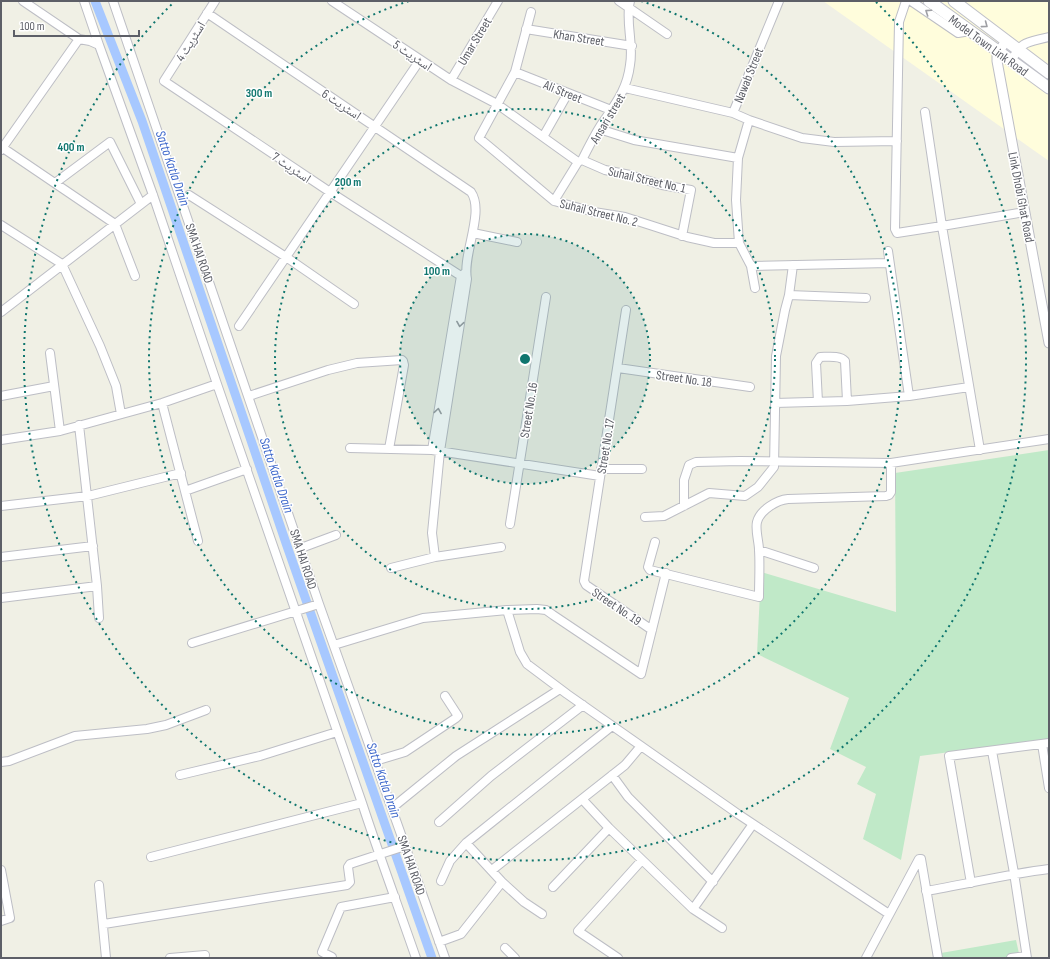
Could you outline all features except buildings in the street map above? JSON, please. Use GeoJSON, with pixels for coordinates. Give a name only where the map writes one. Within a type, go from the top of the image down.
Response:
{"type":"FeatureCollection","features":[{"type":"Feature","properties":{"kind":"main road","name":"Model Town Link Road"},"geometry":{"type":"LineString","coordinates":[[929,1],[1049,88]]}},
{"type":"Feature","properties":{"kind":"main road","name":"Model Town Link Road"},"geometry":{"type":"LineString","coordinates":[[954,1],[1049,73]]}},
{"type":"Feature","properties":{"kind":"street"},"geometry":{"type":"LineString","coordinates":[[23,1],[79,39],[90,41],[99,45]]}},
{"type":"Feature","properties":{"kind":"street"},"geometry":{"type":"LineString","coordinates":[[84,1],[153,195],[216,384],[298,611],[337,732],[362,803],[383,853],[395,897],[416,958]]}},
{"type":"Feature","properties":{"kind":"street","name":"SMA HAI ROAD"},"geometry":{"type":"LineString","coordinates":[[113,1],[301,548],[317,605],[334,645],[392,808],[402,847],[445,958]]}},
{"type":"Feature","properties":{"kind":"street","name":"اسٹریٹ 4"},"geometry":{"type":"LineString","coordinates":[[164,81],[215,1]]}},
{"type":"Feature","properties":{"kind":"street","name":"اسٹریٹ 5"},"geometry":{"type":"LineString","coordinates":[[332,1],[451,80],[497,104]]}},
{"type":"Feature","properties":{"kind":"street","name":"Umar Street"},"geometry":{"type":"LineString","coordinates":[[451,80],[498,1]]}},
{"type":"Feature","properties":{"kind":"street"},"geometry":{"type":"LineString","coordinates":[[619,1],[629,4],[667,34]]}},
{"type":"Feature","properties":{"kind":"street","name":"Nawab Street"},"geometry":{"type":"LineString","coordinates":[[625,88],[732,113],[779,1]]}},
{"type":"Feature","properties":{"kind":"street"},"geometry":{"type":"LineString","coordinates":[[906,1],[899,22],[895,229],[898,233],[1025,212]]}},
{"type":"Feature","properties":{"kind":"street"},"geometry":{"type":"LineString","coordinates":[[911,1],[958,33],[970,32]]}},
{"type":"Feature","properties":{"kind":"street","name":"Ansari street"},"geometry":{"type":"LineString","coordinates":[[554,201],[625,88],[632,46],[629,28],[629,4]]}},
{"type":"Feature","properties":{"kind":"street"},"geometry":{"type":"LineString","coordinates":[[497,104],[515,72],[530,12]]}},
{"type":"Feature","properties":{"kind":"street","name":"اسٹریٹ 6"},"geometry":{"type":"LineString","coordinates":[[207,13],[471,192],[475,197],[476,203],[473,233]]}},
{"type":"Feature","properties":{"kind":"street","name":"Khan Street"},"geometry":{"type":"LineString","coordinates":[[526,29],[632,46]]}},
{"type":"Feature","properties":{"kind":"street"},"geometry":{"type":"LineString","coordinates":[[1011,61],[1018,50],[1025,43],[1049,38]]}},
{"type":"Feature","properties":{"kind":"street"},"geometry":{"type":"LineString","coordinates":[[79,39],[2,149],[115,224],[134,276]]}},
{"type":"Feature","properties":{"kind":"street"},"geometry":{"type":"LineString","coordinates":[[999,51],[1006,41]]}},
{"type":"Feature","properties":{"kind":"street","name":"Link Dhobi Ghat Road"},"geometry":{"type":"LineString","coordinates":[[999,51],[997,54],[997,61],[1049,344]]}},
{"type":"Feature","properties":{"kind":"street"},"geometry":{"type":"LineString","coordinates":[[239,326],[420,60]]}},
{"type":"Feature","properties":{"kind":"street","name":"Ali Street"},"geometry":{"type":"LineString","coordinates":[[515,72],[611,110]]}},
{"type":"Feature","properties":{"kind":"street","name":"اسٹریٹ 7"},"geometry":{"type":"LineString","coordinates":[[164,81],[330,192],[463,274]]}},
{"type":"Feature","properties":{"kind":"street"},"geometry":{"type":"LineString","coordinates":[[543,137],[568,93]]}},
{"type":"Feature","properties":{"kind":"street","name":"Suhail Street No. 1"},"geometry":{"type":"LineString","coordinates":[[497,104],[580,161],[605,170],[630,175],[662,185],[692,190],[682,236]]}},
{"type":"Feature","properties":{"kind":"street","name":"Suhail Street No. 2"},"geometry":{"type":"LineString","coordinates":[[497,104],[479,138],[554,201],[594,212],[625,216],[682,236],[714,243],[739,243]]}},
{"type":"Feature","properties":{"kind":"street"},"geometry":{"type":"LineString","coordinates":[[925,112],[942,226],[980,450]]}},
{"type":"Feature","properties":{"kind":"street"},"geometry":{"type":"LineString","coordinates":[[732,113],[802,138],[834,142],[897,141]]}},
{"type":"Feature","properties":{"kind":"street"},"geometry":{"type":"LineString","coordinates":[[749,120],[738,158],[736,200],[739,243],[751,266],[755,288]]}},
{"type":"Feature","properties":{"kind":"street"},"geometry":{"type":"LineString","coordinates":[[599,129],[634,140],[738,158]]}},
{"type":"Feature","properties":{"kind":"street"},"geometry":{"type":"LineString","coordinates":[[55,183],[110,142],[141,204]]}},
{"type":"Feature","properties":{"kind":"street"},"geometry":{"type":"LineString","coordinates":[[1,319],[1,312],[153,195]]}},
{"type":"Feature","properties":{"kind":"street"},"geometry":{"type":"LineString","coordinates":[[189,195],[286,257],[354,304]]}},
{"type":"Feature","properties":{"kind":"street"},"geometry":{"type":"LineString","coordinates":[[1,225],[62,264],[100,346],[116,386],[121,414]]}},
{"type":"Feature","properties":{"kind":"street"},"geometry":{"type":"LineString","coordinates":[[435,557],[432,533],[436,451],[467,278],[463,274],[473,233],[517,242]]}},
{"type":"Feature","properties":{"kind":"street"},"geometry":{"type":"LineString","coordinates":[[888,251],[910,396]]}},
{"type":"Feature","properties":{"kind":"street"},"geometry":{"type":"LineString","coordinates":[[751,266],[889,263]]}},
{"type":"Feature","properties":{"kind":"street"},"geometry":{"type":"LineString","coordinates":[[645,517],[664,516],[709,493],[745,496],[758,486],[774,467],[776,356],[789,295],[793,265]]}},
{"type":"Feature","properties":{"kind":"street"},"geometry":{"type":"LineString","coordinates":[[789,295],[866,298]]}},
{"type":"Feature","properties":{"kind":"street","name":"Street No. 16"},"geometry":{"type":"LineString","coordinates":[[510,524],[546,297]]}},
{"type":"Feature","properties":{"kind":"street","name":"Street No. 17"},"geometry":{"type":"LineString","coordinates":[[584,581],[626,310]]}},
{"type":"Feature","properties":{"kind":"street"},"geometry":{"type":"LineString","coordinates":[[50,353],[60,431]]}},
{"type":"Feature","properties":{"kind":"street"},"geometry":{"type":"LineString","coordinates":[[818,402],[816,362],[820,357],[840,358],[845,362],[847,401]]}},
{"type":"Feature","properties":{"kind":"street"},"geometry":{"type":"LineString","coordinates":[[249,396],[328,370],[350,365],[402,360],[404,365],[389,449]]}},
{"type":"Feature","properties":{"kind":"street","name":"Street No. 18"},"geometry":{"type":"LineString","coordinates":[[618,368],[750,387]]}},
{"type":"Feature","properties":{"kind":"street"},"geometry":{"type":"LineString","coordinates":[[1,440],[60,431],[162,403],[216,384]]}},
{"type":"Feature","properties":{"kind":"street"},"geometry":{"type":"LineString","coordinates":[[1,396],[54,386]]}},
{"type":"Feature","properties":{"kind":"street"},"geometry":{"type":"LineString","coordinates":[[775,403],[847,401],[910,396],[969,387]]}},
{"type":"Feature","properties":{"kind":"street"},"geometry":{"type":"LineString","coordinates":[[162,403],[198,541]]}},
{"type":"Feature","properties":{"kind":"street"},"geometry":{"type":"LineString","coordinates":[[80,425],[99,618]]}},
{"type":"Feature","properties":{"kind":"street"},"geometry":{"type":"LineString","coordinates":[[684,506],[684,480],[689,465],[696,462],[775,461],[891,463],[1049,439]]}},
{"type":"Feature","properties":{"kind":"street"},"geometry":{"type":"LineString","coordinates":[[350,448],[436,451],[519,464],[600,472],[642,469]]}},
{"type":"Feature","properties":{"kind":"street"},"geometry":{"type":"LineString","coordinates":[[655,542],[648,569],[759,597],[760,550],[757,521],[768,508],[775,503],[788,499],[889,495],[891,492],[891,463]]}},
{"type":"Feature","properties":{"kind":"street"},"geometry":{"type":"LineString","coordinates":[[186,491],[246,469]]}},
{"type":"Feature","properties":{"kind":"street"},"geometry":{"type":"LineString","coordinates":[[1,506],[88,496],[181,473]]}},
{"type":"Feature","properties":{"kind":"street"},"geometry":{"type":"LineString","coordinates":[[301,548],[336,536]]}},
{"type":"Feature","properties":{"kind":"street"},"geometry":{"type":"LineString","coordinates":[[1,557],[93,546]]}},
{"type":"Feature","properties":{"kind":"street"},"geometry":{"type":"LineString","coordinates":[[391,568],[435,557],[501,547]]}},
{"type":"Feature","properties":{"kind":"street"},"geometry":{"type":"LineString","coordinates":[[760,550],[814,568]]}},
{"type":"Feature","properties":{"kind":"street"},"geometry":{"type":"LineString","coordinates":[[334,645],[417,620],[507,610],[537,609],[546,610],[641,674],[666,573]]}},
{"type":"Feature","properties":{"kind":"street","name":"Street No. 19"},"geometry":{"type":"LineString","coordinates":[[584,581],[586,585],[652,630]]}},
{"type":"Feature","properties":{"kind":"street"},"geometry":{"type":"LineString","coordinates":[[1,598],[97,586]]}},
{"type":"Feature","properties":{"kind":"street"},"geometry":{"type":"LineString","coordinates":[[192,643],[317,605]]}},
{"type":"Feature","properties":{"kind":"street"},"geometry":{"type":"LineString","coordinates":[[507,610],[520,652],[527,664],[612,726],[753,824],[889,914]]}},
{"type":"Feature","properties":{"kind":"street"},"geometry":{"type":"LineString","coordinates":[[392,808],[456,756],[560,689]]}},
{"type":"Feature","properties":{"kind":"street"},"geometry":{"type":"LineString","coordinates":[[375,761],[405,752],[456,718],[458,716],[445,696]]}},
{"type":"Feature","properties":{"kind":"street"},"geometry":{"type":"LineString","coordinates":[[439,822],[491,776],[583,705]]}},
{"type":"Feature","properties":{"kind":"street"},"geometry":{"type":"LineString","coordinates":[[1,762],[9,761],[75,736],[147,729],[166,725],[206,710]]}},
{"type":"Feature","properties":{"kind":"street"},"geometry":{"type":"LineString","coordinates":[[441,881],[450,861],[466,843],[612,726]]}},
{"type":"Feature","properties":{"kind":"street"},"geometry":{"type":"LineString","coordinates":[[180,775],[260,756],[337,732]]}},
{"type":"Feature","properties":{"kind":"street"},"geometry":{"type":"LineString","coordinates":[[971,883],[949,756],[1046,744],[1049,788]]}},
{"type":"Feature","properties":{"kind":"street"},"geometry":{"type":"LineString","coordinates":[[492,870],[612,775],[625,764],[641,746]]}},
{"type":"Feature","properties":{"kind":"street"},"geometry":{"type":"LineString","coordinates":[[992,751],[1014,873],[1027,957],[1011,958]]}},
{"type":"Feature","properties":{"kind":"street"},"geometry":{"type":"LineString","coordinates":[[612,775],[628,797],[713,882]]}},
{"type":"Feature","properties":{"kind":"street"},"geometry":{"type":"LineString","coordinates":[[582,798],[609,828],[693,909],[722,928]]}},
{"type":"Feature","properties":{"kind":"street"},"geometry":{"type":"LineString","coordinates":[[151,857],[362,803]]}},
{"type":"Feature","properties":{"kind":"street"},"geometry":{"type":"LineString","coordinates":[[693,909],[753,824]]}},
{"type":"Feature","properties":{"kind":"street"},"geometry":{"type":"LineString","coordinates":[[553,887],[609,828]]}},
{"type":"Feature","properties":{"kind":"street"},"geometry":{"type":"LineString","coordinates":[[466,843],[502,882],[524,902],[542,914]]}},
{"type":"Feature","properties":{"kind":"street"},"geometry":{"type":"LineString","coordinates":[[104,924],[347,885],[350,882],[348,868],[350,864],[402,847]]}},
{"type":"Feature","properties":{"kind":"street"},"geometry":{"type":"LineString","coordinates":[[866,958],[919,858],[921,859],[938,958]]}},
{"type":"Feature","properties":{"kind":"street"},"geometry":{"type":"LineString","coordinates":[[618,958],[578,931],[642,860]]}},
{"type":"Feature","properties":{"kind":"street"},"geometry":{"type":"LineString","coordinates":[[926,891],[1014,873],[1049,869]]}},
{"type":"Feature","properties":{"kind":"street"},"geometry":{"type":"LineString","coordinates":[[1,870],[10,918],[1,921]]}},
{"type":"Feature","properties":{"kind":"street"},"geometry":{"type":"LineString","coordinates":[[439,942],[461,934],[502,882]]}},
{"type":"Feature","properties":{"kind":"street"},"geometry":{"type":"LineString","coordinates":[[99,885],[104,924],[106,958]]}},
{"type":"Feature","properties":{"kind":"street"},"geometry":{"type":"LineString","coordinates":[[332,958],[322,952],[341,907],[395,897]]}},
{"type":"Feature","properties":{"kind":"street"},"geometry":{"type":"LineString","coordinates":[[505,948],[515,958]]}},
{"type":"Feature","properties":{"kind":"street"},"geometry":{"type":"LineString","coordinates":[[170,958],[205,955]]}},
{"type":"Feature","properties":{"kind":"shaded area"},"geometry":{"type":"Polygon","coordinates":[[[823,1],[1049,1],[1049,161],[823,1]]]}},
{"type":"Feature","properties":{"kind":"green space"},"geometry":{"type":"Polygon","coordinates":[[[1049,450],[1049,739],[920,756],[901,860],[863,839],[876,794],[857,784],[866,767],[830,749],[849,698],[757,654],[761,572],[896,612],[895,473],[1049,450]]]}},
{"type":"Feature","properties":{"kind":"green space"},"geometry":{"type":"Polygon","coordinates":[[[1016,940],[1020,958],[942,958],[941,953],[1016,940]]]}},
{"type":"Feature","properties":{"kind":"waterway","name":"Satto Katla Drain"},"geometry":{"type":"LineString","coordinates":[[95,1],[142,121],[287,546],[432,958]]}}]}
